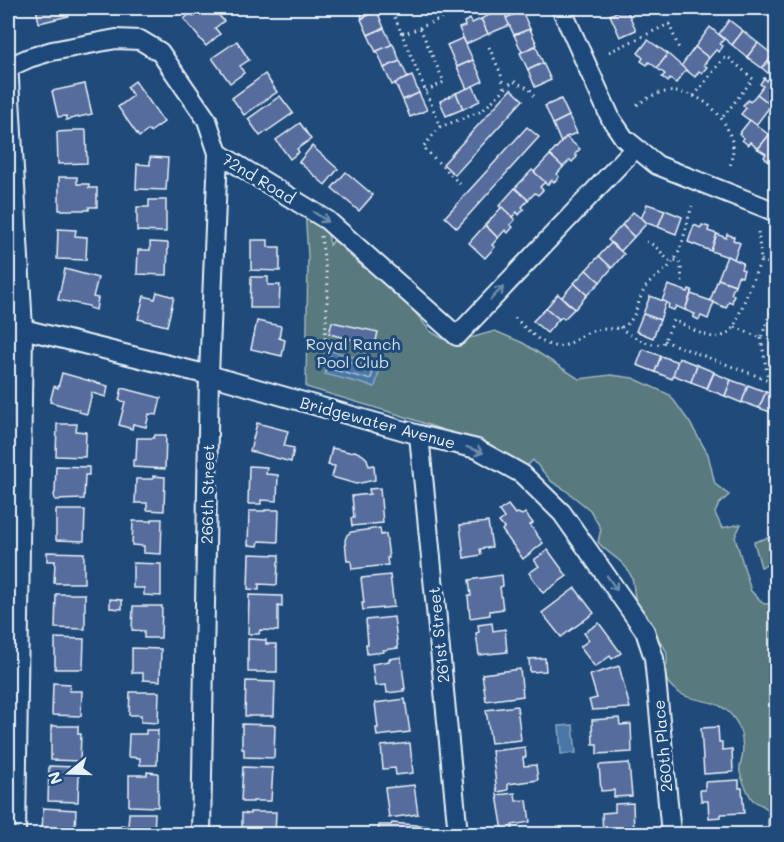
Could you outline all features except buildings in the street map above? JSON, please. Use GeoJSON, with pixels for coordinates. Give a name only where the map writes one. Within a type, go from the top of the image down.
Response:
{"type":"FeatureCollection","features":[{"type":"Feature","properties":{"kind":"street"},"geometry":{"type":"LineString","coordinates":[[561,8],[611,119],[624,138],[657,165],[777,212]]}},
{"type":"Feature","properties":{"kind":"street","name":"72nd Road"},"geometry":{"type":"LineString","coordinates":[[8,64],[52,51],[116,39],[140,40],[160,52],[207,120],[218,153],[327,220],[457,336],[635,148]]}},
{"type":"Feature","properties":{"kind":"street"},"geometry":{"type":"LineString","coordinates":[[8,64],[15,327],[16,834]]}},
{"type":"Feature","properties":{"kind":"street","name":"266th Street"},"geometry":{"type":"LineString","coordinates":[[201,834],[209,375],[218,153]]}},
{"type":"Feature","properties":{"kind":"street","name":"Bridgewater Avenue"},"geometry":{"type":"LineString","coordinates":[[15,327],[209,375],[419,435],[477,449],[522,474],[562,513],[645,631],[654,658]]}},
{"type":"Feature","properties":{"kind":"street","name":"261st Street"},"geometry":{"type":"LineString","coordinates":[[419,435],[458,834]]}},
{"type":"Feature","properties":{"kind":"street","name":"260th Place"},"geometry":{"type":"LineString","coordinates":[[654,658],[670,834]]}},
{"type":"Feature","properties":{"kind":"path"},"geometry":{"type":"LineString","coordinates":[[392,8],[440,127]]}},
{"type":"Feature","properties":{"kind":"path"},"geometry":{"type":"LineString","coordinates":[[401,32],[405,34],[465,8]]}},
{"type":"Feature","properties":{"kind":"path"},"geometry":{"type":"LineString","coordinates":[[609,52],[669,24],[680,51]]}},
{"type":"Feature","properties":{"kind":"path"},"geometry":{"type":"LineString","coordinates":[[419,28],[444,81],[426,91]]}},
{"type":"Feature","properties":{"kind":"path"},"geometry":{"type":"LineString","coordinates":[[489,47],[501,74],[504,90]]}},
{"type":"Feature","properties":{"kind":"path"},"geometry":{"type":"LineString","coordinates":[[694,96],[723,58],[728,57],[753,79],[722,118]]}},
{"type":"Feature","properties":{"kind":"path"},"geometry":{"type":"LineString","coordinates":[[460,184],[423,147],[440,127],[482,111],[513,81],[530,89],[536,99]]}},
{"type":"Feature","properties":{"kind":"path"},"geometry":{"type":"LineString","coordinates":[[637,105],[651,96],[667,92],[694,96],[703,100],[722,118],[732,139],[730,167]]}},
{"type":"Feature","properties":{"kind":"path"},"geometry":{"type":"LineString","coordinates":[[515,318],[534,337],[545,343],[562,347],[592,330],[626,325],[645,289],[675,260],[692,206]]}},
{"type":"Feature","properties":{"kind":"path"},"geometry":{"type":"LineString","coordinates":[[317,214],[328,286],[325,339]]}},
{"type":"Feature","properties":{"kind":"path"},"geometry":{"type":"LineString","coordinates":[[620,327],[628,335],[654,345],[663,344],[674,320],[710,336],[718,337],[729,332],[734,327],[761,260],[758,232]]}},
{"type":"Feature","properties":{"kind":"path"},"geometry":{"type":"LineString","coordinates":[[646,242],[656,247],[669,261],[678,260],[681,266],[682,283]]}},
{"type":"Feature","properties":{"kind":"path"},"geometry":{"type":"LineString","coordinates":[[761,260],[777,266]]}},
{"type":"Feature","properties":{"kind":"path"},"geometry":{"type":"LineString","coordinates":[[768,379],[761,338],[777,297]]}},
{"type":"Feature","properties":{"kind":"path"},"geometry":{"type":"LineString","coordinates":[[734,327],[761,338]]}},
{"type":"Feature","properties":{"kind":"path"},"geometry":{"type":"LineString","coordinates":[[664,341],[777,383]]}},
{"type":"Feature","properties":{"kind":"green space","name":"Royal Ranch Pool Club"},"geometry":{"type":"Polygon","coordinates":[[[305,209],[326,221],[330,245],[333,241],[342,244],[348,254],[363,267],[389,280],[430,331],[443,339],[474,337],[495,331],[523,343],[579,379],[611,375],[633,378],[670,395],[708,454],[715,484],[729,495],[719,504],[715,513],[722,528],[741,524],[735,537],[751,591],[764,604],[776,603],[776,834],[768,827],[767,809],[753,800],[742,778],[740,768],[743,745],[737,723],[723,707],[681,694],[669,683],[665,674],[666,651],[641,615],[632,578],[627,569],[598,542],[601,529],[590,510],[552,482],[533,460],[527,466],[497,449],[403,416],[306,387],[308,256],[305,209]]]}},
{"type":"Feature","properties":{"kind":"green space"},"geometry":{"type":"Polygon","coordinates":[[[776,535],[776,562],[761,567],[754,542],[776,535]]]}},
{"type":"Feature","properties":{"kind":"water"},"geometry":{"type":"Polygon","coordinates":[[[331,351],[381,364],[375,387],[325,374],[331,351]]]}},
{"type":"Feature","properties":{"kind":"water"},"geometry":{"type":"Polygon","coordinates":[[[573,725],[576,753],[561,754],[559,726],[573,725]]]}}]}
